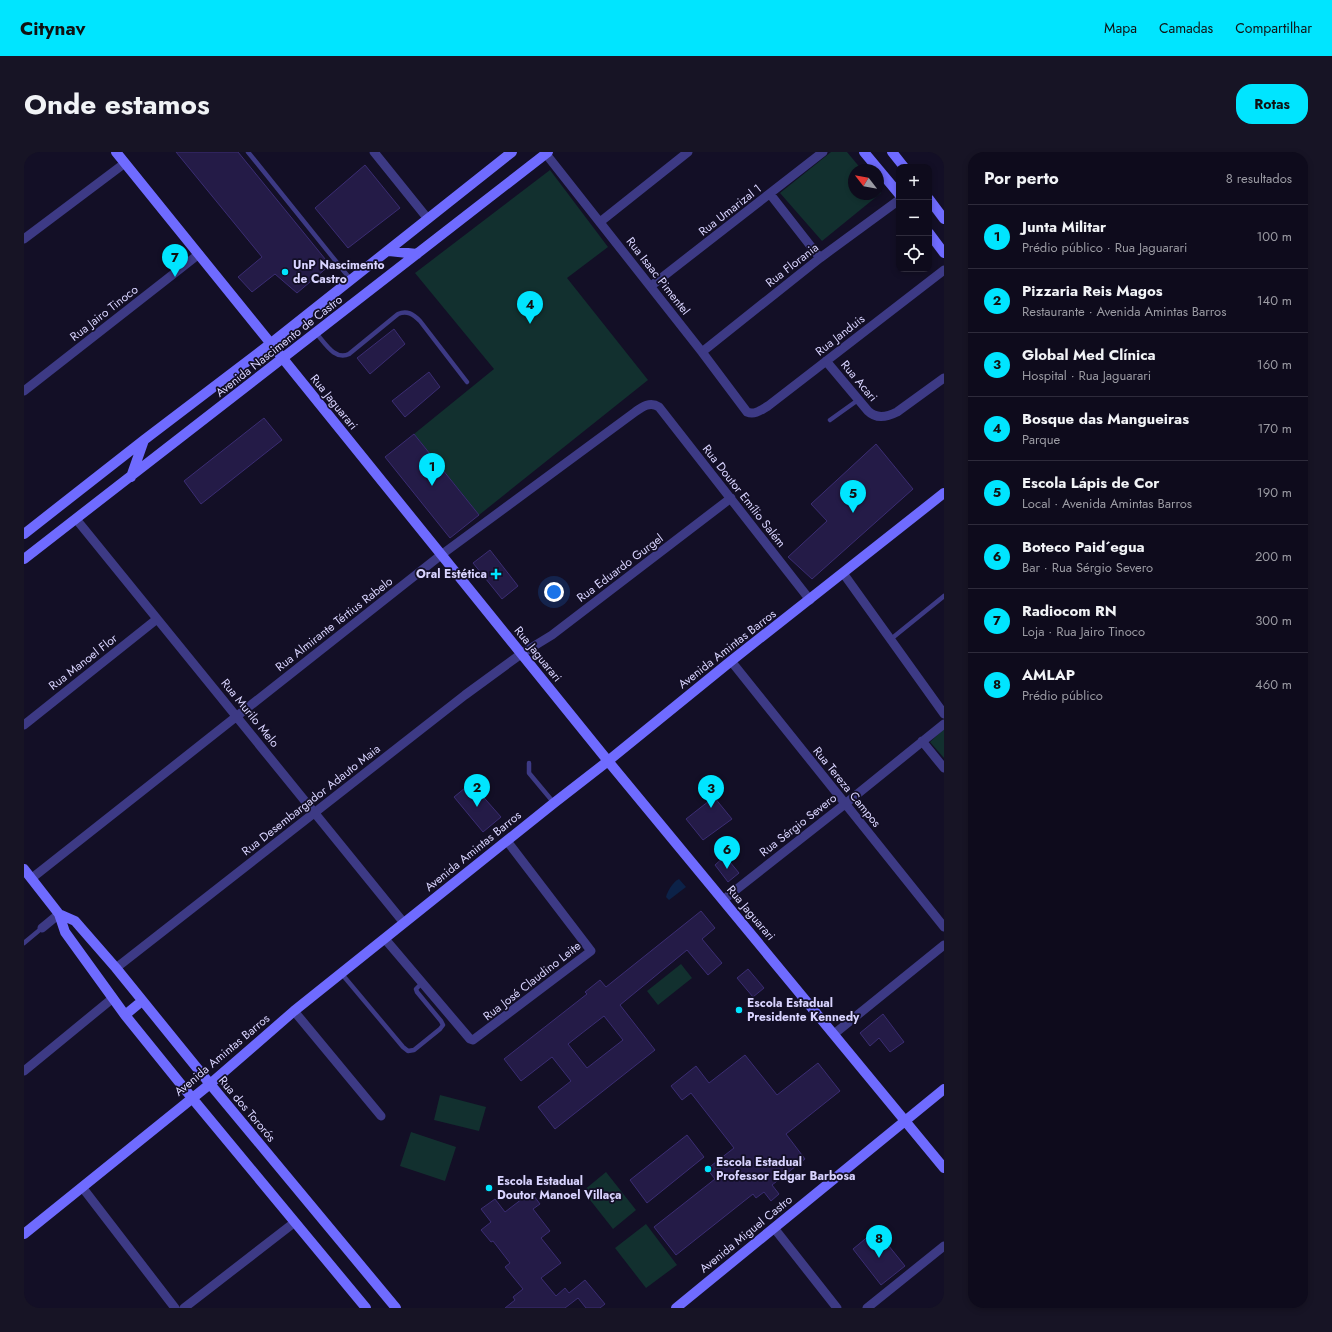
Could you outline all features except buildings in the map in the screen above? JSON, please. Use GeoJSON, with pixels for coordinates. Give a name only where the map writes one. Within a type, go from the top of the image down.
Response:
{"type":"FeatureCollection","features":[{"type":"Feature","properties":{"kind":"main road","name":"Rua Jaguarari"},"geometry":{"type":"LineString","coordinates":[[116,152],[608,761],[944,1168]]}},
{"type":"Feature","properties":{"kind":"main road"},"geometry":{"type":"LineString","coordinates":[[864,152],[896,190]]}},
{"type":"Feature","properties":{"kind":"main road"},"geometry":{"type":"LineString","coordinates":[[892,152],[902,164]]}},
{"type":"Feature","properties":{"kind":"main road","name":"Avenida Nascimento de Castro"},"geometry":{"type":"LineString","coordinates":[[24,559],[547,153]]}},
{"type":"Feature","properties":{"kind":"main road","name":"Avenida Nascimento de Castro"},"geometry":{"type":"LineString","coordinates":[[24,534],[389,251],[507,154]]}},
{"type":"Feature","properties":{"kind":"main road"},"geometry":{"type":"LineString","coordinates":[[930,200],[944,218]]}},
{"type":"Feature","properties":{"kind":"main road"},"geometry":{"type":"LineString","coordinates":[[931,236],[944,253]]}},
{"type":"Feature","properties":{"kind":"main road"},"geometry":{"type":"LineString","coordinates":[[389,251],[417,254]]}},
{"type":"Feature","properties":{"kind":"main road"},"geometry":{"type":"LineString","coordinates":[[131,477],[144,440]]}},
{"type":"Feature","properties":{"kind":"main road","name":"Avenida Amintas Barros"},"geometry":{"type":"LineString","coordinates":[[24,1234],[210,1084],[294,1011],[731,661],[944,493]]}},
{"type":"Feature","properties":{"kind":"main road","name":"Rua dos Tororós"},"geometry":{"type":"LineString","coordinates":[[24,869],[59,914],[64,932],[126,1015],[192,1098],[366,1308]]}},
{"type":"Feature","properties":{"kind":"main road","name":"Rua dos Tororós"},"geometry":{"type":"LineString","coordinates":[[59,914],[75,921],[116,968],[396,1308]]}},
{"type":"Feature","properties":{"kind":"main road"},"geometry":{"type":"LineString","coordinates":[[126,1015],[142,1001]]}},
{"type":"Feature","properties":{"kind":"main road","name":"Avenida Miguel Castro"},"geometry":{"type":"LineString","coordinates":[[676,1308],[944,1089]]}},
{"type":"Feature","properties":{"kind":"street"},"geometry":{"type":"LineString","coordinates":[[374,152],[428,219]]}},
{"type":"Feature","properties":{"kind":"street"},"geometry":{"type":"LineString","coordinates":[[600,222],[688,152]]}},
{"type":"Feature","properties":{"kind":"street","name":"Rua Umarizal 1"},"geometry":{"type":"LineString","coordinates":[[651,286],[823,152]]}},
{"type":"Feature","properties":{"kind":"street","name":"Rua Isaac Pimentel"},"geometry":{"type":"LineString","coordinates":[[547,153],[749,413]]}},
{"type":"Feature","properties":{"kind":"street"},"geometry":{"type":"LineString","coordinates":[[24,239],[125,163]]}},
{"type":"Feature","properties":{"kind":"street"},"geometry":{"type":"LineString","coordinates":[[770,194],[820,258]]}},
{"type":"Feature","properties":{"kind":"street","name":"Rua Florania"},"geometry":{"type":"LineString","coordinates":[[702,352],[820,258],[896,202]]}},
{"type":"Feature","properties":{"kind":"street","name":"Rua Jairo Tinoco"},"geometry":{"type":"LineString","coordinates":[[24,391],[198,254]]}},
{"type":"Feature","properties":{"kind":"street","name":"Rua Janduis"},"geometry":{"type":"LineString","coordinates":[[749,413],[757,412],[768,406],[944,270]]}},
{"type":"Feature","properties":{"kind":"street","name":"Rua Acari"},"geometry":{"type":"LineString","coordinates":[[826,361],[858,400],[875,416],[884,416],[897,412],[944,378]]}},
{"type":"Feature","properties":{"kind":"street","name":"Rua Almirante Tértius Rabelo"},"geometry":{"type":"LineString","coordinates":[[32,878],[441,555],[635,412],[648,405],[655,404],[659,406]]}},
{"type":"Feature","properties":{"kind":"street","name":"Rua Doutor Emílio Salém"},"geometry":{"type":"LineString","coordinates":[[659,406],[810,600]]}},
{"type":"Feature","properties":{"kind":"street","name":"Rua Eduardo Gurgel"},"geometry":{"type":"LineString","coordinates":[[521,654],[552,636],[731,498]]}},
{"type":"Feature","properties":{"kind":"street","name":"Rua Murilo Melo"},"geometry":{"type":"LineString","coordinates":[[76,519],[404,923]]}},
{"type":"Feature","properties":{"kind":"street"},"geometry":{"type":"LineString","coordinates":[[843,573],[944,714]]}},
{"type":"Feature","properties":{"kind":"street","name":"Rua Manoel Flor"},"geometry":{"type":"LineString","coordinates":[[24,724],[157,619]]}},
{"type":"Feature","properties":{"kind":"street","name":"Rua Desembargador Adauto Maia"},"geometry":{"type":"LineString","coordinates":[[116,968],[314,812],[465,695],[521,654]]}},
{"type":"Feature","properties":{"kind":"street","name":"Rua Tereza Campos"},"geometry":{"type":"LineString","coordinates":[[731,661],[944,928]]}},
{"type":"Feature","properties":{"kind":"street","name":"Rua Sérgio Severo"},"geometry":{"type":"LineString","coordinates":[[723,900],[944,724]]}},
{"type":"Feature","properties":{"kind":"street"},"geometry":{"type":"LineString","coordinates":[[922,741],[944,768]]}},
{"type":"Feature","properties":{"kind":"street","name":"Rua José Claudino Leite"},"geometry":{"type":"LineString","coordinates":[[422,983],[470,1039],[473,1040],[591,951],[507,841]]}},
{"type":"Feature","properties":{"kind":"street"},"geometry":{"type":"LineString","coordinates":[[42,928],[59,914]]}},
{"type":"Feature","properties":{"kind":"street"},"geometry":{"type":"LineString","coordinates":[[385,939],[422,983]]}},
{"type":"Feature","properties":{"kind":"street"},"geometry":{"type":"LineString","coordinates":[[834,1034],[944,945]]}},
{"type":"Feature","properties":{"kind":"street"},"geometry":{"type":"LineString","coordinates":[[24,1071],[113,998]]}},
{"type":"Feature","properties":{"kind":"street"},"geometry":{"type":"LineString","coordinates":[[294,1011],[381,1116]]}},
{"type":"Feature","properties":{"kind":"street"},"geometry":{"type":"LineString","coordinates":[[82,1188],[175,1308]]}},
{"type":"Feature","properties":{"kind":"street"},"geometry":{"type":"LineString","coordinates":[[184,1308],[295,1222]]}},
{"type":"Feature","properties":{"kind":"street"},"geometry":{"type":"LineString","coordinates":[[774,1228],[837,1308]]}},
{"type":"Feature","properties":{"kind":"street"},"geometry":{"type":"LineString","coordinates":[[867,1308],[944,1246]]}},
{"type":"Feature","properties":{"kind":"lane"},"geometry":{"type":"LineString","coordinates":[[248,152],[351,280]]}},
{"type":"Feature","properties":{"kind":"lane"},"geometry":{"type":"LineString","coordinates":[[316,333],[335,354],[345,356],[398,314],[409,312],[420,321],[467,382]]}},
{"type":"Feature","properties":{"kind":"lane"},"geometry":{"type":"LineString","coordinates":[[830,420],[858,400]]}},
{"type":"Feature","properties":{"kind":"lane"},"geometry":{"type":"LineString","coordinates":[[890,639],[944,596]]}},
{"type":"Feature","properties":{"kind":"lane"},"geometry":{"type":"LineString","coordinates":[[529,763],[529,773],[554,803]]}},
{"type":"Feature","properties":{"kind":"lane"},"geometry":{"type":"LineString","coordinates":[[24,943],[42,928]]}},
{"type":"Feature","properties":{"kind":"lane"},"geometry":{"type":"LineString","coordinates":[[341,974],[408,1051],[414,1050],[443,1025],[416,989],[422,983]]}},
{"type":"Feature","properties":{"kind":"green space"},"geometry":{"type":"Polygon","coordinates":[[[831,152],[847,152],[857,164],[848,164],[848,200],[872,200],[822,241],[780,193],[831,152]]]}},
{"type":"Feature","properties":{"kind":"green space"},"geometry":{"type":"Polygon","coordinates":[[[550,170],[608,247],[567,278],[648,380],[479,515],[414,434],[494,369],[415,273],[550,170]]]}},
{"type":"Feature","properties":{"kind":"green space"},"geometry":{"type":"Polygon","coordinates":[[[944,729],[944,758],[930,742],[944,729]]]}},
{"type":"Feature","properties":{"kind":"green space"},"geometry":{"type":"Polygon","coordinates":[[[681,964],[692,978],[658,1005],[647,991],[681,964]]]}},
{"type":"Feature","properties":{"kind":"green space"},"geometry":{"type":"Polygon","coordinates":[[[440,1095],[486,1107],[479,1131],[434,1120],[440,1095]]]}},
{"type":"Feature","properties":{"kind":"green space"},"geometry":{"type":"Polygon","coordinates":[[[411,1132],[456,1147],[445,1181],[400,1166],[411,1132]]]}},
{"type":"Feature","properties":{"kind":"green space"},"geometry":{"type":"Polygon","coordinates":[[[606,1172],[636,1210],[613,1229],[583,1191],[606,1172]]]}},
{"type":"Feature","properties":{"kind":"green space"},"geometry":{"type":"Polygon","coordinates":[[[646,1224],[677,1265],[646,1288],[615,1248],[646,1224]]]}},
{"type":"Feature","properties":{"kind":"water"},"geometry":{"type":"Polygon","coordinates":[[[679,879],[686,887],[669,900],[666,897],[668,892],[673,884],[679,879]]]}},
{"type":"Feature","properties":{"kind":"place","name":"UnP Nascimento de Castro"},"geometry":{"type":"Point","coordinates":[285,272]}},
{"type":"Feature","properties":{"kind":"place","name":"Radiocom RN"},"geometry":{"type":"Point","coordinates":[175,277]}},
{"type":"Feature","properties":{"kind":"place","name":"Bosque das Mangueiras"},"geometry":{"type":"Point","coordinates":[530,324]}},
{"type":"Feature","properties":{"kind":"place","name":"Junta Militar"},"geometry":{"type":"Point","coordinates":[432,486]}},
{"type":"Feature","properties":{"kind":"place","name":"Escola Lápis de Cor"},"geometry":{"type":"Point","coordinates":[853,513]}},
{"type":"Feature","properties":{"kind":"place","name":"Oral Estética"},"geometry":{"type":"Point","coordinates":[496,574]}},
{"type":"Feature","properties":{"kind":"place","name":"Pizzaria Reis Magos"},"geometry":{"type":"Point","coordinates":[477,807]}},
{"type":"Feature","properties":{"kind":"place","name":"Global Med Clínica"},"geometry":{"type":"Point","coordinates":[711,808]}},
{"type":"Feature","properties":{"kind":"place","name":"Boteco Paid´egua"},"geometry":{"type":"Point","coordinates":[727,869]}},
{"type":"Feature","properties":{"kind":"place","name":"Escola Estadual Presidente Kennedy"},"geometry":{"type":"Point","coordinates":[739,1010]}},
{"type":"Feature","properties":{"kind":"place","name":"Escola Estadual Professor Edgar Barbosa"},"geometry":{"type":"Point","coordinates":[708,1169]}},
{"type":"Feature","properties":{"kind":"place","name":"Escola Estadual Doutor Manoel Villaça"},"geometry":{"type":"Point","coordinates":[489,1188]}},
{"type":"Feature","properties":{"kind":"place","name":"AMLAP"},"geometry":{"type":"Point","coordinates":[879,1258]}}]}
